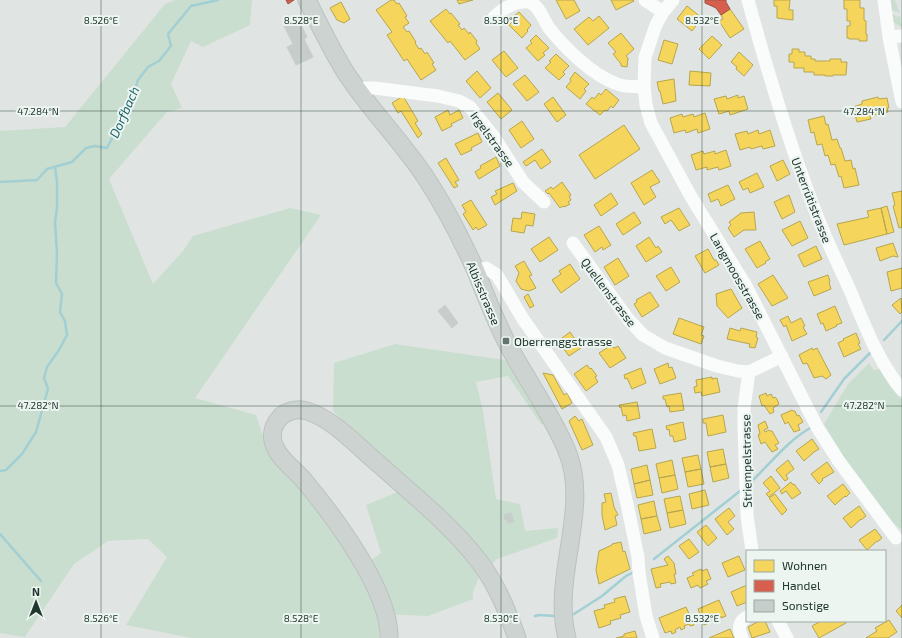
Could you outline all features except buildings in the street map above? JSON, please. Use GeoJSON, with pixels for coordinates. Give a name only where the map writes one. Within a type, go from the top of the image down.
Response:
{"type":"FeatureCollection","features":[{"type":"Feature","properties":{"kind":"main road","name":"Albisstrasse"},"geometry":{"type":"LineString","coordinates":[[307,0],[337,57],[360,92],[404,147],[441,202],[460,236],[506,341],[552,421],[567,451],[571,463],[574,496],[573,518],[562,608],[562,620],[567,638]]}},
{"type":"Feature","properties":{"kind":"main road"},"geometry":{"type":"LineString","coordinates":[[389,638],[385,610],[363,564],[306,482],[277,452],[275,448],[272,436],[274,428],[277,421],[287,412],[304,410],[321,417],[330,423],[348,437],[445,524],[466,545],[487,574],[504,603],[517,638]]}},
{"type":"Feature","properties":{"kind":"street"},"geometry":{"type":"LineString","coordinates":[[645,0],[663,12]]}},
{"type":"Feature","properties":{"kind":"street","name":"Langmoosstrasse"},"geometry":{"type":"LineString","coordinates":[[673,0],[663,12],[656,25],[645,57],[644,86],[646,105],[654,128],[690,195],[746,286],[817,427],[838,460],[896,538]]}},
{"type":"Feature","properties":{"kind":"street","name":"Unterrütistrasse"},"geometry":{"type":"LineString","coordinates":[[748,0],[768,74],[801,174],[817,215],[876,350],[891,376],[902,390]]}},
{"type":"Feature","properties":{"kind":"street"},"geometry":{"type":"LineString","coordinates":[[884,0],[896,36],[902,102]]}},
{"type":"Feature","properties":{"kind":"street"},"geometry":{"type":"LineString","coordinates":[[494,17],[506,7],[520,1],[530,2],[536,7],[549,27],[557,36],[582,61],[600,75],[626,86],[644,86]]}},
{"type":"Feature","properties":{"kind":"street","name":"Irgelstrasse"},"geometry":{"type":"LineString","coordinates":[[360,92],[365,88],[374,88],[438,96],[459,101],[470,107],[494,137],[523,182],[544,202]]}},
{"type":"Feature","properties":{"kind":"street","name":"Quellenstrasse"},"geometry":{"type":"LineString","coordinates":[[573,243],[628,319],[643,335],[665,348],[682,355],[738,371],[749,372]]}},
{"type":"Feature","properties":{"kind":"street"},"geometry":{"type":"LineString","coordinates":[[475,271],[486,268],[497,275],[523,319],[606,437],[618,465],[638,557],[646,616],[653,638]]}},
{"type":"Feature","properties":{"kind":"street"},"geometry":{"type":"LineString","coordinates":[[749,372],[782,356]]}},
{"type":"Feature","properties":{"kind":"street","name":"Striempelstrasse"},"geometry":{"type":"LineString","coordinates":[[749,372],[744,408],[744,427],[747,515],[752,550]]}},
{"type":"Feature","properties":{"kind":"street"},"geometry":{"type":"LineString","coordinates":[[742,638],[739,627],[740,622],[746,619]]}},
{"type":"Feature","properties":{"kind":"street"},"geometry":{"type":"LineString","coordinates":[[779,622],[787,638]]}},
{"type":"Feature","properties":{"kind":"green space"},"geometry":{"type":"Polygon","coordinates":[[[176,0],[252,0],[250,25],[203,47],[191,41],[171,84],[182,108],[167,112],[109,179],[153,284],[183,251],[193,236],[290,208],[321,215],[195,398],[256,415],[268,451],[301,485],[360,568],[381,553],[366,505],[412,486],[333,411],[334,363],[395,344],[511,361],[548,424],[541,424],[508,376],[476,382],[483,411],[496,499],[520,504],[525,531],[558,528],[557,538],[497,559],[479,577],[473,592],[473,599],[428,616],[379,614],[379,638],[191,638],[126,625],[167,557],[148,539],[108,541],[74,564],[25,637],[0,633],[0,131],[65,127],[165,4],[176,0]]]}},
{"type":"Feature","properties":{"kind":"green space"},"geometry":{"type":"Polygon","coordinates":[[[888,0],[895,0],[900,13],[889,9],[888,0]]]}},
{"type":"Feature","properties":{"kind":"green space"},"geometry":{"type":"Polygon","coordinates":[[[890,14],[897,17],[900,16],[902,27],[893,22],[890,14]]]}},
{"type":"Feature","properties":{"kind":"green space"},"geometry":{"type":"Polygon","coordinates":[[[869,363],[874,370],[880,369],[891,388],[902,400],[902,529],[892,521],[847,462],[824,424],[848,384],[869,363]]]}},
{"type":"Feature","properties":{"kind":"waterway","name":"Dorfbach"},"geometry":{"type":"LineString","coordinates":[[0,182],[37,180],[47,169],[72,162],[86,148],[95,146],[107,148],[126,111],[126,101],[134,92],[138,80],[148,67],[159,61],[171,46],[168,34],[191,6],[218,0]]}},
{"type":"Feature","properties":{"kind":"waterway"},"geometry":{"type":"LineString","coordinates":[[0,471],[6,470],[22,454],[36,432],[48,389],[44,378],[47,367],[67,335],[65,321],[60,312],[62,294],[56,283],[57,254],[55,222],[57,208],[57,181],[55,167]]}},
{"type":"Feature","properties":{"kind":"waterway"},"geometry":{"type":"LineString","coordinates":[[884,340],[902,321]]}},
{"type":"Feature","properties":{"kind":"waterway"},"geometry":{"type":"LineString","coordinates":[[821,412],[844,379],[871,352]]}},
{"type":"Feature","properties":{"kind":"waterway"},"geometry":{"type":"LineString","coordinates":[[752,481],[787,445],[803,432],[812,427]]}},
{"type":"Feature","properties":{"kind":"waterway"},"geometry":{"type":"LineString","coordinates":[[654,559],[740,491]]}},
{"type":"Feature","properties":{"kind":"waterway"},"geometry":{"type":"LineString","coordinates":[[0,534],[41,581]]}},
{"type":"Feature","properties":{"kind":"waterway"},"geometry":{"type":"LineString","coordinates":[[574,614],[602,596],[626,576],[634,572]]}},
{"type":"Feature","properties":{"kind":"waterway"},"geometry":{"type":"LineString","coordinates":[[535,616],[555,616]]}},
{"type":"Feature","properties":{"kind":"place","name":"Oberrenggstrasse"},"geometry":{"type":"Point","coordinates":[506,341]}}]}
